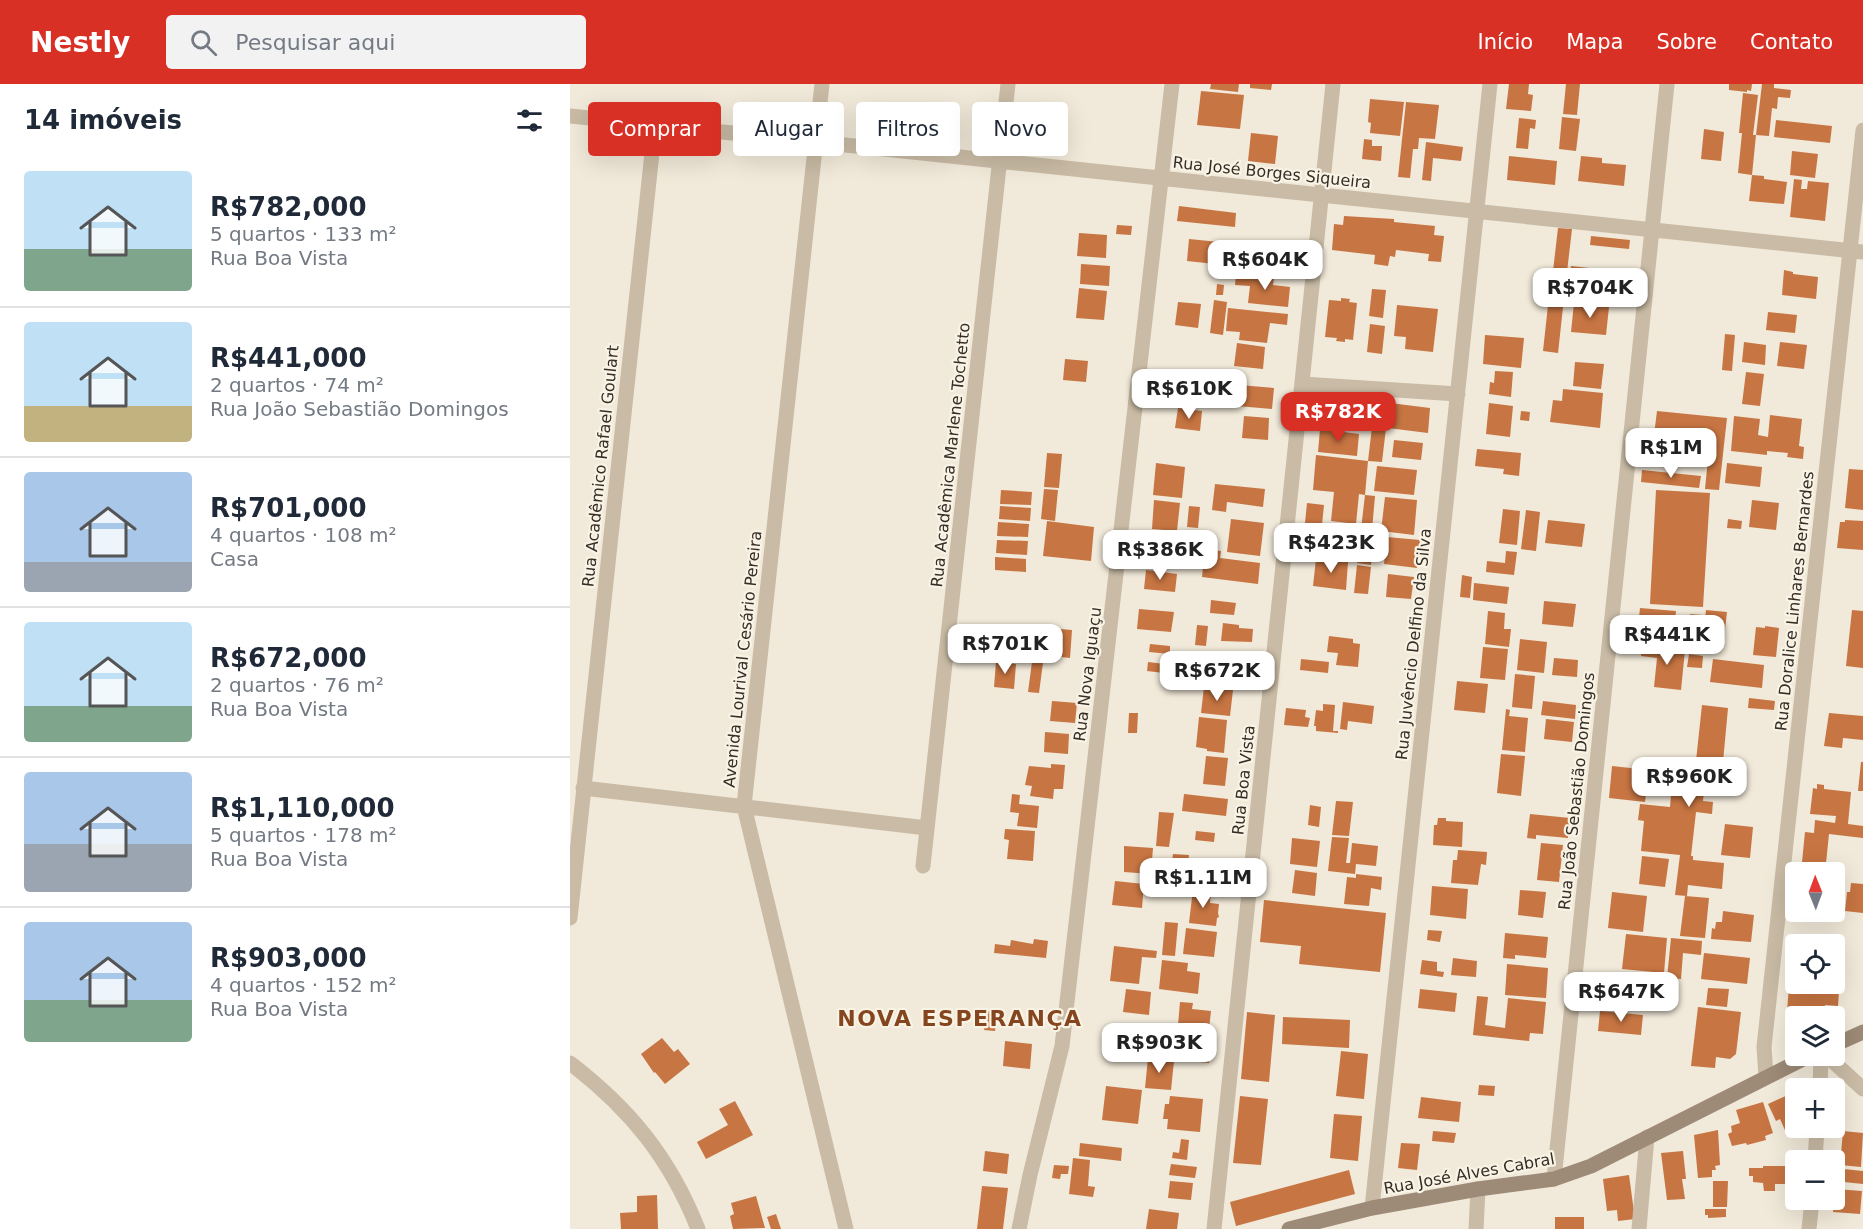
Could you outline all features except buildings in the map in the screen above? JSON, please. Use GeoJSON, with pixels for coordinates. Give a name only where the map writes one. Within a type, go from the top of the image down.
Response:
{"type":"FeatureCollection","features":[{"type":"Feature","properties":{"kind":"main road"},"geometry":{"type":"LineString","coordinates":[[1845,1039],[1863,1032]]}},
{"type":"Feature","properties":{"kind":"main road","name":"Rua José Alves Cabral"},"geometry":{"type":"LineString","coordinates":[[1289,1229],[1372,1208],[1478,1188],[1554,1179],[1591,1166],[1789,1066]]}},
{"type":"Feature","properties":{"kind":"street","name":"Avenida Lourival Cesário Pereira"},"geometry":{"type":"LineString","coordinates":[[820,102],[822,84]]}},
{"type":"Feature","properties":{"kind":"street","name":"Rua Acadêmica Marlene Tochetto"},"geometry":{"type":"LineString","coordinates":[[923,866],[1008,84]]}},
{"type":"Feature","properties":{"kind":"street","name":"Rua Nova Iguaçu"},"geometry":{"type":"LineString","coordinates":[[1019,1229],[1062,1046],[1172,84]]}},
{"type":"Feature","properties":{"kind":"street","name":"Rua Boa Vista"},"geometry":{"type":"LineString","coordinates":[[1214,1229],[1333,84]]}},
{"type":"Feature","properties":{"kind":"street","name":"Rua Juvêncio Delfino da Silva"},"geometry":{"type":"LineString","coordinates":[[1372,1208],[1491,84]]}},
{"type":"Feature","properties":{"kind":"street","name":"Rua João Sebastião Domingos"},"geometry":{"type":"LineString","coordinates":[[1554,1179],[1667,84]]}},
{"type":"Feature","properties":{"kind":"street","name":"Rua José Borges Siqueira"},"geometry":{"type":"LineString","coordinates":[[570,116],[588,118]]}},
{"type":"Feature","properties":{"kind":"street","name":"Rua Doralice Linhares Bernardes"},"geometry":{"type":"LineString","coordinates":[[1766,1077],[1765,1036],[1856,251],[1863,130]]}},
{"type":"Feature","properties":{"kind":"street","name":"Rua José Borges Siqueira"},"geometry":{"type":"LineString","coordinates":[[844,145],[1856,251]]}},
{"type":"Feature","properties":{"kind":"street","name":"Rua Acadêmico Rafael Goulart"},"geometry":{"type":"LineString","coordinates":[[570,918],[653,156]]}},
{"type":"Feature","properties":{"kind":"street","name":"Avenida Lourival Cesário Pereira"},"geometry":{"type":"LineString","coordinates":[[814,156],[744,806],[846,1229]]}},
{"type":"Feature","properties":{"kind":"street"},"geometry":{"type":"LineString","coordinates":[[1302,384],[1458,394]]}},
{"type":"Feature","properties":{"kind":"street"},"geometry":{"type":"LineString","coordinates":[[583,788],[927,828]]}},
{"type":"Feature","properties":{"kind":"street"},"geometry":{"type":"LineString","coordinates":[[570,1063],[589,1078],[648,1138],[670,1168],[698,1229]]}},
{"type":"Feature","properties":{"kind":"street"},"geometry":{"type":"LineString","coordinates":[[1838,1066],[1863,1089]]}},
{"type":"Feature","properties":{"kind":"street"},"geometry":{"type":"LineString","coordinates":[[1639,1229],[1647,1137]]}},
{"type":"Feature","properties":{"kind":"street"},"geometry":{"type":"LineString","coordinates":[[1476,1229],[1478,1188]]}},
{"type":"Feature","properties":{"kind":"street"},"geometry":{"type":"LineString","coordinates":[[1809,1229],[1811,1210]]}},
{"type":"Feature","properties":{"kind":"district","name":"NOVA ESPERANÇA"},"geometry":{"type":"Point","coordinates":[960,1018]}}]}
